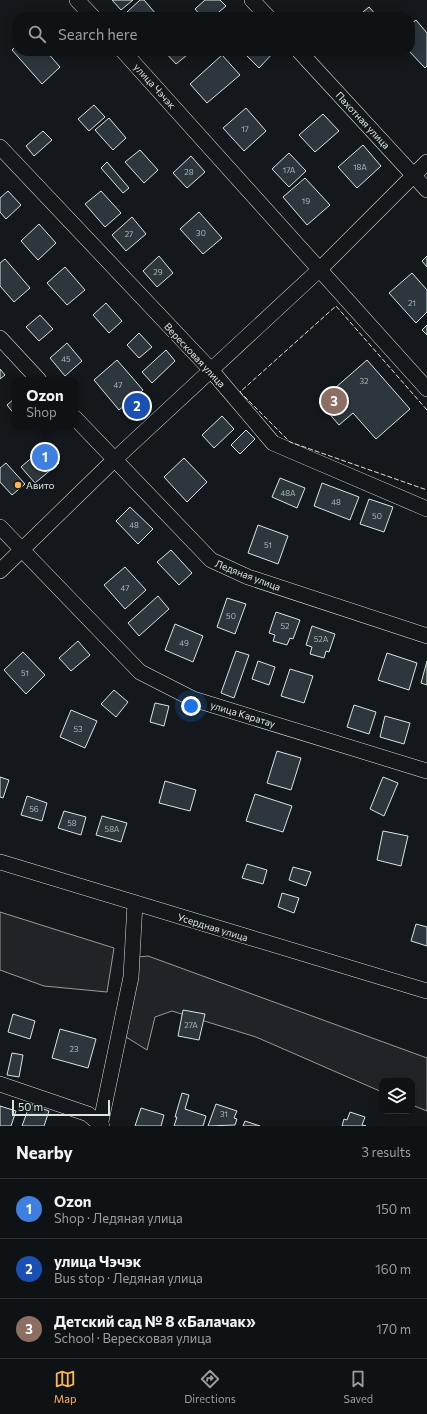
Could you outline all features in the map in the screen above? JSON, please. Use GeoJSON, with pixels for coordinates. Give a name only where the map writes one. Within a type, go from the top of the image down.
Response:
{"type":"FeatureCollection","features":[{"type":"Feature","properties":{"kind":"street"},"geometry":{"type":"LineString","coordinates":[[77,0],[88,12]]}},
{"type":"Feature","properties":{"kind":"street"},"geometry":{"type":"LineString","coordinates":[[252,0],[263,12]]}},
{"type":"Feature","properties":{"kind":"street","name":"улица Чэчэк"},"geometry":{"type":"LineString","coordinates":[[128,56],[427,389]]}},
{"type":"Feature","properties":{"kind":"street","name":"Пахотная улица"},"geometry":{"type":"LineString","coordinates":[[304,56],[427,190]]}},
{"type":"Feature","properties":{"kind":"street","name":"Вересковая улица"},"geometry":{"type":"LineString","coordinates":[[0,147],[211,370],[273,443],[427,509]]}},
{"type":"Feature","properties":{"kind":"street"},"geometry":{"type":"LineString","coordinates":[[0,571],[114,460],[320,269],[427,162]]}},
{"type":"Feature","properties":{"kind":"street"},"geometry":{"type":"LineString","coordinates":[[0,338],[36,377]]}},
{"type":"Feature","properties":{"kind":"street","name":"Ледяная улица"},"geometry":{"type":"LineString","coordinates":[[78,421],[211,560],[248,577],[427,636]]}},
{"type":"Feature","properties":{"kind":"street","name":"улица Каратау"},"geometry":{"type":"LineString","coordinates":[[0,527],[21,551],[140,672],[193,699],[427,771]]}},
{"type":"Feature","properties":{"kind":"street","name":"Усердная улица"},"geometry":{"type":"LineString","coordinates":[[0,862],[427,991]]}},
{"type":"Feature","properties":{"kind":"street"},"geometry":{"type":"LineString","coordinates":[[101,1126],[131,977],[135,903]]}},
{"type":"Feature","properties":{"kind":"street"},"geometry":{"type":"LineString","coordinates":[[0,1084],[88,1114],[101,1126]]}},
{"type":"Feature","properties":{"kind":"shaded area"},"geometry":{"type":"Polygon","coordinates":[[[0,912],[114,948],[107,992],[44,986],[0,970],[0,912]]]}},
{"type":"Feature","properties":{"kind":"shaded area"},"geometry":{"type":"Polygon","coordinates":[[[148,956],[427,1058],[427,1111],[415,1106],[415,1078],[379,1078],[379,1091],[256,1037],[172,1011],[155,1017],[147,1050],[126,1037],[128,958],[148,956]]]}},
{"type":"Feature","properties":{"kind":"building"},"geometry":{"type":"Polygon","coordinates":[[[112,0],[133,0],[121,10],[112,0]]]}},
{"type":"Feature","properties":{"kind":"building"},"geometry":{"type":"Polygon","coordinates":[[[140,0],[144,0],[154,12],[127,12],[140,0]]]}},
{"type":"Feature","properties":{"kind":"building"},"geometry":{"type":"Polygon","coordinates":[[[205,0],[220,0],[226,6],[219,12],[198,12],[195,9],[205,0]]]}},
{"type":"Feature","properties":{"kind":"building"},"geometry":{"type":"Polygon","coordinates":[[[369,7],[374,12],[363,12],[369,7]]]}},
{"type":"Feature","properties":{"kind":"building"},"geometry":{"type":"Polygon","coordinates":[[[416,20],[427,33],[427,66],[425,68],[414,56],[415,56],[416,20]]]}},
{"type":"Feature","properties":{"kind":"building"},"geometry":{"type":"Polygon","coordinates":[[[17,56],[50,56],[60,67],[42,84],[17,56]]]}},
{"type":"Feature","properties":{"kind":"building"},"geometry":{"type":"Polygon","coordinates":[[[169,56],[186,56],[176,64],[169,56]]]}},
{"type":"Feature","properties":{"kind":"building"},"geometry":{"type":"Polygon","coordinates":[[[221,56],[223,56],[240,75],[207,103],[190,84],[221,56]]]}},
{"type":"Feature","properties":{"kind":"building"},"geometry":{"type":"Polygon","coordinates":[[[247,56],[270,56],[259,68],[247,56]]]}},
{"type":"Feature","properties":{"kind":"building"},"geometry":{"type":"Polygon","coordinates":[[[94,105],[105,117],[89,131],[78,119],[94,105]]]}},
{"type":"Feature","properties":{"kind":"building"},"geometry":{"type":"Polygon","coordinates":[[[246,108],[266,131],[244,151],[223,128],[246,108]]]}},
{"type":"Feature","properties":{"kind":"building"},"geometry":{"type":"Polygon","coordinates":[[[323,114],[339,131],[315,152],[299,135],[323,114]]]}},
{"type":"Feature","properties":{"kind":"building"},"geometry":{"type":"Polygon","coordinates":[[[109,118],[126,138],[113,150],[95,130],[109,118]]]}},
{"type":"Feature","properties":{"kind":"building"},"geometry":{"type":"Polygon","coordinates":[[[43,131],[52,140],[34,156],[26,146],[43,131]]]}},
{"type":"Feature","properties":{"kind":"building"},"geometry":{"type":"Polygon","coordinates":[[[363,145],[381,166],[357,188],[338,167],[363,145]]]}},
{"type":"Feature","properties":{"kind":"building"},"geometry":{"type":"Polygon","coordinates":[[[140,150],[158,170],[144,183],[125,162],[140,150]]]}},
{"type":"Feature","properties":{"kind":"building"},"geometry":{"type":"Polygon","coordinates":[[[289,153],[306,171],[289,187],[272,169],[289,153]]]}},
{"type":"Feature","properties":{"kind":"building"},"geometry":{"type":"Polygon","coordinates":[[[191,156],[205,172],[187,188],[173,173],[191,156]]]}},
{"type":"Feature","properties":{"kind":"building"},"geometry":{"type":"Polygon","coordinates":[[[107,162],[129,188],[123,193],[101,168],[107,162]]]}},
{"type":"Feature","properties":{"kind":"building"},"geometry":{"type":"Polygon","coordinates":[[[305,178],[330,205],[307,225],[283,197],[305,178]]]}},
{"type":"Feature","properties":{"kind":"building"},"geometry":{"type":"Polygon","coordinates":[[[8,191],[21,205],[6,219],[0,212],[0,198],[8,191]]]}},
{"type":"Feature","properties":{"kind":"building"},"geometry":{"type":"Polygon","coordinates":[[[101,191],[121,213],[105,227],[85,204],[101,191]]]}},
{"type":"Feature","properties":{"kind":"building"},"geometry":{"type":"Polygon","coordinates":[[[199,212],[222,238],[203,254],[180,229],[199,212]]]}},
{"type":"Feature","properties":{"kind":"building"},"geometry":{"type":"Polygon","coordinates":[[[132,217],[146,234],[126,251],[112,235],[132,217]]]}},
{"type":"Feature","properties":{"kind":"building"},"geometry":{"type":"Polygon","coordinates":[[[39,224],[56,243],[38,260],[21,241],[39,224]]]}},
{"type":"Feature","properties":{"kind":"building"},"geometry":{"type":"Polygon","coordinates":[[[159,256],[173,273],[157,287],[143,271],[159,256]]]}},
{"type":"Feature","properties":{"kind":"building"},"geometry":{"type":"Polygon","coordinates":[[[427,256],[427,267],[422,261],[427,256]]]}},
{"type":"Feature","properties":{"kind":"building"},"geometry":{"type":"Polygon","coordinates":[[[5,259],[30,288],[14,302],[0,286],[0,263],[5,259]]]}},
{"type":"Feature","properties":{"kind":"building"},"geometry":{"type":"Polygon","coordinates":[[[65,267],[85,290],[67,305],[47,283],[65,267]]]}},
{"type":"Feature","properties":{"kind":"building"},"geometry":{"type":"Polygon","coordinates":[[[412,273],[427,290],[427,312],[416,323],[389,293],[412,273]]]}},
{"type":"Feature","properties":{"kind":"building"},"geometry":{"type":"Polygon","coordinates":[[[106,303],[122,321],[109,333],[93,315],[106,303]]]}},
{"type":"Feature","properties":{"kind":"building"},"geometry":{"type":"Polygon","coordinates":[[[40,315],[53,329],[39,341],[26,327],[40,315]]]}},
{"type":"Feature","properties":{"kind":"building"},"geometry":{"type":"Polygon","coordinates":[[[427,325],[427,335],[422,330],[427,325]]]}},
{"type":"Feature","properties":{"kind":"building"},"geometry":{"type":"Polygon","coordinates":[[[139,333],[152,347],[139,358],[127,345],[139,333]]]}},
{"type":"Feature","properties":{"kind":"building"},"geometry":{"type":"Polygon","coordinates":[[[67,343],[82,361],[65,376],[50,358],[67,343]]]}},
{"type":"Feature","properties":{"kind":"building"},"geometry":{"type":"Polygon","coordinates":[[[166,350],[175,361],[152,383],[142,372],[166,350]]]}},
{"type":"Feature","properties":{"kind":"building"},"geometry":{"type":"Polygon","coordinates":[[[117,360],[143,390],[119,410],[94,380],[117,360]]]}},
{"type":"Feature","properties":{"kind":"building"},"geometry":{"type":"Polygon","coordinates":[[[367,360],[410,409],[376,439],[353,413],[339,425],[319,402],[367,360]]]}},
{"type":"Feature","properties":{"kind":"building"},"geometry":{"type":"Polygon","coordinates":[[[0,369],[5,375],[0,379],[0,369]]]}},
{"type":"Feature","properties":{"kind":"building"},"geometry":{"type":"Polygon","coordinates":[[[12,401],[12,411],[7,405],[12,401]]]}},
{"type":"Feature","properties":{"kind":"building"},"geometry":{"type":"Polygon","coordinates":[[[222,416],[234,429],[214,448],[202,435],[222,416]]]}},
{"type":"Feature","properties":{"kind":"building"},"geometry":{"type":"Polygon","coordinates":[[[246,430],[255,439],[240,454],[231,445],[246,430]]]}},
{"type":"Feature","properties":{"kind":"building"},"geometry":{"type":"Polygon","coordinates":[[[44,447],[59,463],[35,483],[21,467],[44,447]]]}},
{"type":"Feature","properties":{"kind":"building"},"geometry":{"type":"Polygon","coordinates":[[[184,458],[207,482],[187,502],[164,477],[184,458]]]}},
{"type":"Feature","properties":{"kind":"building"},"geometry":{"type":"Polygon","coordinates":[[[6,463],[25,484],[12,495],[0,482],[0,468],[6,463]]]}},
{"type":"Feature","properties":{"kind":"building"},"geometry":{"type":"Polygon","coordinates":[[[280,478],[305,488],[297,508],[272,497],[280,478]]]}},
{"type":"Feature","properties":{"kind":"building"},"geometry":{"type":"Polygon","coordinates":[[[322,483],[359,497],[350,520],[314,506],[322,483]]]}},
{"type":"Feature","properties":{"kind":"building"},"geometry":{"type":"Polygon","coordinates":[[[369,499],[393,507],[384,532],[360,524],[369,499]]]}},
{"type":"Feature","properties":{"kind":"building"},"geometry":{"type":"Polygon","coordinates":[[[130,507],[153,529],[138,544],[116,521],[130,507]]]}},
{"type":"Feature","properties":{"kind":"building"},"geometry":{"type":"Polygon","coordinates":[[[258,525],[288,536],[278,564],[248,553],[258,525]]]}},
{"type":"Feature","properties":{"kind":"building"},"geometry":{"type":"Polygon","coordinates":[[[171,550],[192,573],[179,585],[157,562],[171,550]]]}},
{"type":"Feature","properties":{"kind":"building"},"geometry":{"type":"Polygon","coordinates":[[[125,567],[146,590],[125,609],[104,585],[125,567]]]}},
{"type":"Feature","properties":{"kind":"building"},"geometry":{"type":"Polygon","coordinates":[[[158,596],[169,609],[139,636],[128,623],[158,596]]]}},
{"type":"Feature","properties":{"kind":"building"},"geometry":{"type":"Polygon","coordinates":[[[227,598],[246,604],[235,634],[217,627],[227,598]]]}},
{"type":"Feature","properties":{"kind":"building"},"geometry":{"type":"Polygon","coordinates":[[[276,612],[300,620],[293,639],[290,638],[287,645],[273,641],[275,635],[269,633],[276,612]]]}},
{"type":"Feature","properties":{"kind":"building"},"geometry":{"type":"Polygon","coordinates":[[[175,624],[203,636],[193,662],[165,650],[175,624]]]}},
{"type":"Feature","properties":{"kind":"building"},"geometry":{"type":"Polygon","coordinates":[[[312,626],[335,634],[329,652],[326,651],[324,658],[310,654],[312,647],[306,645],[312,626]]]}},
{"type":"Feature","properties":{"kind":"building"},"geometry":{"type":"Polygon","coordinates":[[[78,641],[90,655],[71,671],[59,658],[78,641]]]}},
{"type":"Feature","properties":{"kind":"building"},"geometry":{"type":"Polygon","coordinates":[[[236,651],[249,655],[234,698],[221,693],[236,651]]]}},
{"type":"Feature","properties":{"kind":"building"},"geometry":{"type":"Polygon","coordinates":[[[23,652],[45,675],[26,694],[4,670],[23,652]]]}},
{"type":"Feature","properties":{"kind":"building"},"geometry":{"type":"Polygon","coordinates":[[[387,653],[417,663],[409,690],[378,680],[387,653]]]}},
{"type":"Feature","properties":{"kind":"building"},"geometry":{"type":"Polygon","coordinates":[[[258,661],[275,667],[269,685],[252,679],[258,661]]]}},
{"type":"Feature","properties":{"kind":"building"},"geometry":{"type":"Polygon","coordinates":[[[427,661],[427,685],[421,683],[427,661]]]}},
{"type":"Feature","properties":{"kind":"building"},"geometry":{"type":"Polygon","coordinates":[[[290,669],[313,676],[304,703],[281,696],[290,669]]]}},
{"type":"Feature","properties":{"kind":"building"},"geometry":{"type":"Polygon","coordinates":[[[114,690],[128,702],[116,717],[101,704],[114,690]]]}},
{"type":"Feature","properties":{"kind":"building"},"geometry":{"type":"Polygon","coordinates":[[[155,703],[169,706],[164,726],[150,722],[155,703]]]}},
{"type":"Feature","properties":{"kind":"building"},"geometry":{"type":"Polygon","coordinates":[[[354,705],[376,712],[369,734],[347,727],[354,705]]]}},
{"type":"Feature","properties":{"kind":"building"},"geometry":{"type":"Polygon","coordinates":[[[71,710],[97,721],[85,748],[60,737],[71,710]]]}},
{"type":"Feature","properties":{"kind":"building"},"geometry":{"type":"Polygon","coordinates":[[[385,716],[410,723],[404,744],[380,737],[385,716]]]}},
{"type":"Feature","properties":{"kind":"building"},"geometry":{"type":"Polygon","coordinates":[[[277,751],[301,758],[291,790],[267,783],[277,751]]]}},
{"type":"Feature","properties":{"kind":"building"},"geometry":{"type":"Polygon","coordinates":[[[0,777],[9,780],[3,798],[0,797],[0,777]]]}},
{"type":"Feature","properties":{"kind":"building"},"geometry":{"type":"Polygon","coordinates":[[[383,777],[398,783],[384,816],[370,809],[383,777]]]}},
{"type":"Feature","properties":{"kind":"building"},"geometry":{"type":"Polygon","coordinates":[[[165,781],[196,790],[190,811],[159,803],[165,781]]]}},
{"type":"Feature","properties":{"kind":"building"},"geometry":{"type":"Polygon","coordinates":[[[255,794],[292,806],[283,832],[246,821],[255,794]]]}},
{"type":"Feature","properties":{"kind":"building"},"geometry":{"type":"Polygon","coordinates":[[[27,796],[47,803],[42,821],[21,815],[27,796]]]}},
{"type":"Feature","properties":{"kind":"building"},"geometry":{"type":"Polygon","coordinates":[[[64,811],[86,817],[81,835],[58,828],[64,811]]]}},
{"type":"Feature","properties":{"kind":"building"},"geometry":{"type":"Polygon","coordinates":[[[102,816],[127,823],[121,842],[96,835],[102,816]]]}},
{"type":"Feature","properties":{"kind":"building"},"geometry":{"type":"Polygon","coordinates":[[[383,831],[408,836],[401,866],[377,860],[383,831]]]}},
{"type":"Feature","properties":{"kind":"building"},"geometry":{"type":"Polygon","coordinates":[[[247,864],[267,870],[263,884],[242,878],[247,864]]]}},
{"type":"Feature","properties":{"kind":"building"},"geometry":{"type":"Polygon","coordinates":[[[293,867],[311,872],[306,886],[289,880],[293,867]]]}},
{"type":"Feature","properties":{"kind":"building"},"geometry":{"type":"Polygon","coordinates":[[[282,893],[299,898],[294,913],[278,907],[282,893]]]}},
{"type":"Feature","properties":{"kind":"building"},"geometry":{"type":"Polygon","coordinates":[[[416,924],[427,927],[427,946],[411,941],[416,924]]]}},
{"type":"Feature","properties":{"kind":"building"},"geometry":{"type":"Polygon","coordinates":[[[183,1010],[205,1014],[199,1040],[178,1036],[183,1010]]]}},
{"type":"Feature","properties":{"kind":"building"},"geometry":{"type":"Polygon","coordinates":[[[13,1014],[35,1021],[30,1039],[8,1032],[13,1014]]]}},
{"type":"Feature","properties":{"kind":"building"},"geometry":{"type":"Polygon","coordinates":[[[60,1029],[96,1039],[88,1068],[52,1058],[60,1029]]]}},
{"type":"Feature","properties":{"kind":"building"},"geometry":{"type":"Polygon","coordinates":[[[12,1053],[23,1055],[19,1077],[7,1075],[12,1053]]]}},
{"type":"Feature","properties":{"kind":"building"},"geometry":{"type":"Polygon","coordinates":[[[182,1093],[189,1095],[185,1109],[206,1116],[203,1126],[174,1126],[182,1093]]]}},
{"type":"Feature","properties":{"kind":"building"},"geometry":{"type":"Polygon","coordinates":[[[30,1104],[49,1111],[44,1126],[22,1126],[30,1104]]]}},
{"type":"Feature","properties":{"kind":"building"},"geometry":{"type":"Polygon","coordinates":[[[216,1104],[237,1111],[234,1118],[237,1119],[235,1125],[208,1126],[216,1104]]]}},
{"type":"Feature","properties":{"kind":"building"},"geometry":{"type":"Polygon","coordinates":[[[0,1106],[16,1111],[11,1126],[0,1126],[0,1106]]]}},
{"type":"Feature","properties":{"kind":"building"},"geometry":{"type":"Polygon","coordinates":[[[141,1108],[164,1115],[161,1126],[135,1126],[141,1108]]]}},
{"type":"Feature","properties":{"kind":"building"},"geometry":{"type":"Polygon","coordinates":[[[350,1112],[365,1117],[362,1125],[366,1126],[342,1126],[344,1119],[347,1120],[350,1112]]]}},
{"type":"Feature","properties":{"kind":"building"},"geometry":{"type":"Polygon","coordinates":[[[245,1121],[260,1126],[243,1126],[245,1121]]]}},
{"type":"Feature","properties":{"kind":"fence"},"geometry":{"type":"LineString","coordinates":[[427,410],[336,306],[240,392],[290,442],[427,490]]}},
{"type":"Feature","properties":{"kind":"place","name":"Детский сад № 8 «Балачак»"},"geometry":{"type":"Point","coordinates":[334,401]}},
{"type":"Feature","properties":{"kind":"place","name":"улица Чэчэк"},"geometry":{"type":"Point","coordinates":[137,406]}},
{"type":"Feature","properties":{"kind":"place","name":"Ozon"},"geometry":{"type":"Point","coordinates":[45,457]}},
{"type":"Feature","properties":{"kind":"place","name":"Авито"},"geometry":{"type":"Point","coordinates":[18,485]}}]}
